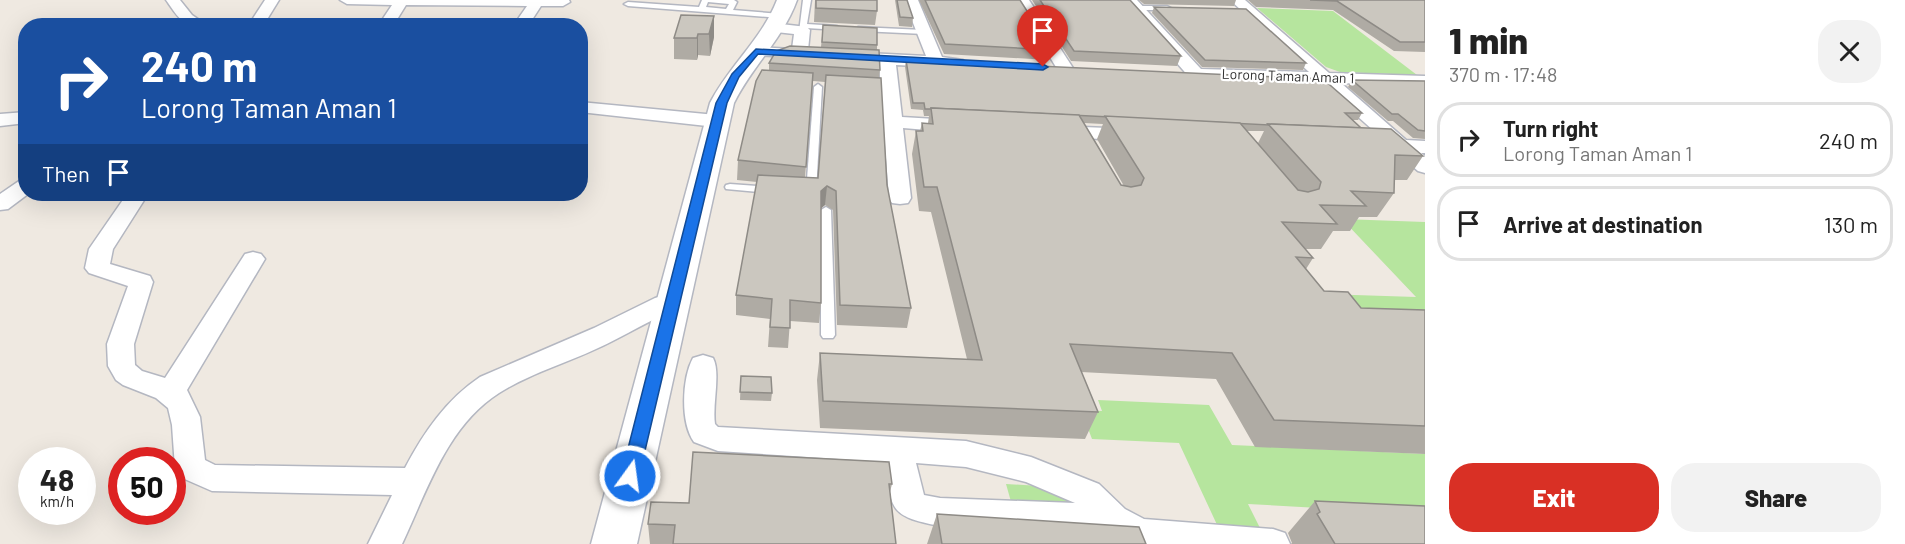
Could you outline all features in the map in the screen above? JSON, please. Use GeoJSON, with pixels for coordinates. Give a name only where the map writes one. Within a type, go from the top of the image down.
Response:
{"type":"FeatureCollection","features":[{"type":"Feature","properties":{"kind":"main road"},"geometry":{"type":"LineString","coordinates":[[614,544],[716,121],[727,89],[787,22]]}},
{"type":"Feature","properties":{"kind":"street"},"geometry":{"type":"LineString","coordinates":[[173,0],[187,18]]}},
{"type":"Feature","properties":{"kind":"street"},"geometry":{"type":"LineString","coordinates":[[260,18],[272,0]]}},
{"type":"Feature","properties":{"kind":"street"},"geometry":{"type":"LineString","coordinates":[[347,0],[562,2]]}},
{"type":"Feature","properties":{"kind":"street"},"geometry":{"type":"LineString","coordinates":[[911,0],[936,62]]}},
{"type":"Feature","properties":{"kind":"street"},"geometry":{"type":"LineString","coordinates":[[390,18],[401,1]]}},
{"type":"Feature","properties":{"kind":"street"},"geometry":{"type":"LineString","coordinates":[[526,18],[538,1]]}},
{"type":"Feature","properties":{"kind":"street"},"geometry":{"type":"LineString","coordinates":[[1024,3],[1071,68],[1043,67]]}},
{"type":"Feature","properties":{"kind":"street"},"geometry":{"type":"LineString","coordinates":[[1132,4],[1196,74]]}},
{"type":"Feature","properties":{"kind":"street"},"geometry":{"type":"LineString","coordinates":[[1241,7],[1425,167]]}},
{"type":"Feature","properties":{"kind":"street"},"geometry":{"type":"LineString","coordinates":[[787,22],[800,54]]}},
{"type":"Feature","properties":{"kind":"street"},"geometry":{"type":"LineString","coordinates":[[787,22],[800,54]]}},
{"type":"Feature","properties":{"kind":"street"},"geometry":{"type":"LineString","coordinates":[[800,54],[978,64]]}},
{"type":"Feature","properties":{"kind":"street"},"geometry":{"type":"LineString","coordinates":[[887,59],[884,90],[893,122],[900,198]]}},
{"type":"Feature","properties":{"kind":"street","name":"Lorong Taman Aman 1"},"geometry":{"type":"LineString","coordinates":[[1172,73],[1425,81]]}},
{"type":"Feature","properties":{"kind":"street"},"geometry":{"type":"LineString","coordinates":[[588,108],[716,121]]}},
{"type":"Feature","properties":{"kind":"street"},"geometry":{"type":"LineString","coordinates":[[0,120],[18,118]]}},
{"type":"Feature","properties":{"kind":"street"},"geometry":{"type":"LineString","coordinates":[[893,122],[973,127]]}},
{"type":"Feature","properties":{"kind":"street"},"geometry":{"type":"LineString","coordinates":[[1038,130],[1148,136]]}},
{"type":"Feature","properties":{"kind":"street"},"geometry":{"type":"LineString","coordinates":[[1081,133],[1092,153]]}},
{"type":"Feature","properties":{"kind":"street"},"geometry":{"type":"LineString","coordinates":[[1356,145],[1425,147]]}},
{"type":"Feature","properties":{"kind":"street"},"geometry":{"type":"LineString","coordinates":[[0,204],[18,191]]}},
{"type":"Feature","properties":{"kind":"street"},"geometry":{"type":"LineString","coordinates":[[132,201],[101,249],[97,268],[141,282],[140,292],[121,339],[122,365],[128,375],[171,392],[179,400],[188,420],[187,450],[191,468],[212,478],[415,482]]}},
{"type":"Feature","properties":{"kind":"street"},"geometry":{"type":"LineString","coordinates":[[171,392],[253,259]]}},
{"type":"Feature","properties":{"kind":"street"},"geometry":{"type":"LineString","coordinates":[[385,544],[439,435],[462,405],[492,383],[603,335],[655,307],[673,301]]}},
{"type":"Feature","properties":{"kind":"street"},"geometry":{"type":"LineString","coordinates":[[703,365],[699,418],[701,429],[708,436],[718,439],[966,454],[1031,470],[1088,494],[1113,519],[1139,534],[1272,544]]}},
{"type":"Feature","properties":{"kind":"street"},"geometry":{"type":"LineString","coordinates":[[899,450],[906,497],[914,507],[940,512],[1113,519]]}},
{"type":"Feature","properties":{"kind":"lane"},"geometry":{"type":"LineString","coordinates":[[701,9],[706,0],[733,2],[729,11]]}},
{"type":"Feature","properties":{"kind":"lane"},"geometry":{"type":"LineString","coordinates":[[628,4],[729,11],[787,22],[924,32]]}},
{"type":"Feature","properties":{"kind":"lane"},"geometry":{"type":"LineString","coordinates":[[1132,4],[1181,9]]}},
{"type":"Feature","properties":{"kind":"lane"},"geometry":{"type":"LineString","coordinates":[[730,188],[811,193],[813,87],[830,87]]}},
{"type":"Feature","properties":{"kind":"lane"},"geometry":{"type":"LineString","coordinates":[[826,210],[828,335]]}},
{"type":"Feature","properties":{"kind":"green space"},"geometry":{"type":"Polygon","coordinates":[[[1257,8],[1333,11],[1417,75],[1340,72],[1326,67],[1257,8]]]}},
{"type":"Feature","properties":{"kind":"green space"},"geometry":{"type":"Polygon","coordinates":[[[1342,219],[1425,222],[1425,342],[1293,293],[1416,297],[1342,219]]]}},
{"type":"Feature","properties":{"kind":"green space"},"geometry":{"type":"Polygon","coordinates":[[[1098,400],[1209,405],[1232,445],[1425,454],[1425,514],[1248,504],[1262,532],[1219,529],[1179,443],[1092,439],[1081,410],[1102,411],[1098,400]]]}},
{"type":"Feature","properties":{"kind":"green space"},"geometry":{"type":"Polygon","coordinates":[[[1006,484],[1040,486],[1078,496],[1088,509],[1015,516],[1006,484]]]}},
{"type":"Feature","properties":{"kind":"building"},"geometry":{"type":"Polygon","coordinates":[[[816,0],[877,0],[877,11],[816,8],[816,0]]]}},
{"type":"Feature","properties":{"kind":"building"},"geometry":{"type":"Polygon","coordinates":[[[897,0],[907,0],[913,18],[900,17],[897,0]]]}},
{"type":"Feature","properties":{"kind":"building"},"geometry":{"type":"Polygon","coordinates":[[[925,0],[1020,0],[1052,50],[945,44],[925,0]]]}},
{"type":"Feature","properties":{"kind":"building"},"geometry":{"type":"Polygon","coordinates":[[[1040,0],[1130,0],[1181,56],[1074,51],[1040,0]]]}},
{"type":"Feature","properties":{"kind":"building"},"geometry":{"type":"Polygon","coordinates":[[[1310,0],[1425,0],[1425,42],[1400,42],[1337,1],[1310,0]]]}},
{"type":"Feature","properties":{"kind":"building"},"geometry":{"type":"Polygon","coordinates":[[[1154,7],[1246,9],[1306,63],[1205,60],[1154,7]]]}},
{"type":"Feature","properties":{"kind":"building"},"geometry":{"type":"Polygon","coordinates":[[[681,15],[714,16],[709,34],[698,34],[697,38],[674,38],[681,15]]]}},
{"type":"Feature","properties":{"kind":"building"},"geometry":{"type":"Polygon","coordinates":[[[823,25],[877,28],[877,45],[822,42],[823,25]]]}},
{"type":"Feature","properties":{"kind":"building"},"geometry":{"type":"Polygon","coordinates":[[[790,46],[879,50],[880,70],[769,63],[776,51],[790,46]]]}},
{"type":"Feature","properties":{"kind":"building"},"geometry":{"type":"Polygon","coordinates":[[[906,60],[1323,79],[1362,113],[1345,113],[1361,128],[925,109],[924,103],[913,103],[906,60]]]}},
{"type":"Feature","properties":{"kind":"building"},"geometry":{"type":"Polygon","coordinates":[[[762,70],[813,73],[806,167],[738,160],[756,81],[762,70]]]}},
{"type":"Feature","properties":{"kind":"building"},"geometry":{"type":"Polygon","coordinates":[[[826,75],[881,78],[887,185],[911,308],[840,305],[836,191],[827,186],[821,191],[821,303],[790,300],[790,328],[770,327],[772,299],[736,295],[758,175],[818,178],[826,75]]]}},
{"type":"Feature","properties":{"kind":"building"},"geometry":{"type":"Polygon","coordinates":[[[1352,80],[1425,81],[1425,131],[1418,130],[1398,114],[1392,114],[1352,80]]]}},
{"type":"Feature","properties":{"kind":"building"},"geometry":{"type":"Polygon","coordinates":[[[931,108],[1079,115],[1121,185],[1131,187],[1141,185],[1144,178],[1105,116],[1240,123],[1298,190],[1308,192],[1319,189],[1321,182],[1268,124],[1391,129],[1423,156],[1395,155],[1394,193],[1351,191],[1366,206],[1320,205],[1337,224],[1282,222],[1313,258],[1296,257],[1324,291],[1348,292],[1361,308],[1425,310],[1425,426],[1274,420],[1232,353],[1070,344],[1098,412],[823,401],[820,353],[982,360],[937,187],[924,187],[916,131],[923,131],[922,123],[933,124],[931,108]]]}},
{"type":"Feature","properties":{"kind":"building"},"geometry":{"type":"Polygon","coordinates":[[[741,376],[771,377],[772,393],[740,392],[741,376]]]}},
{"type":"Feature","properties":{"kind":"building"},"geometry":{"type":"Polygon","coordinates":[[[693,452],[889,462],[892,484],[889,484],[896,544],[673,544],[675,525],[648,524],[651,502],[689,503],[693,452]]]}},
{"type":"Feature","properties":{"kind":"building"},"geometry":{"type":"Polygon","coordinates":[[[1315,501],[1425,506],[1425,544],[1335,544],[1317,514],[1320,512],[1315,501]]]}},
{"type":"Feature","properties":{"kind":"building"},"geometry":{"type":"Polygon","coordinates":[[[937,514],[1139,527],[1146,544],[942,544],[937,514]]]}},
{"type":"Feature","properties":{"kind":"route"},"geometry":{"type":"LineString","coordinates":[[630,476],[716,121],[727,89],[756,52],[1043,67]]}}]}
